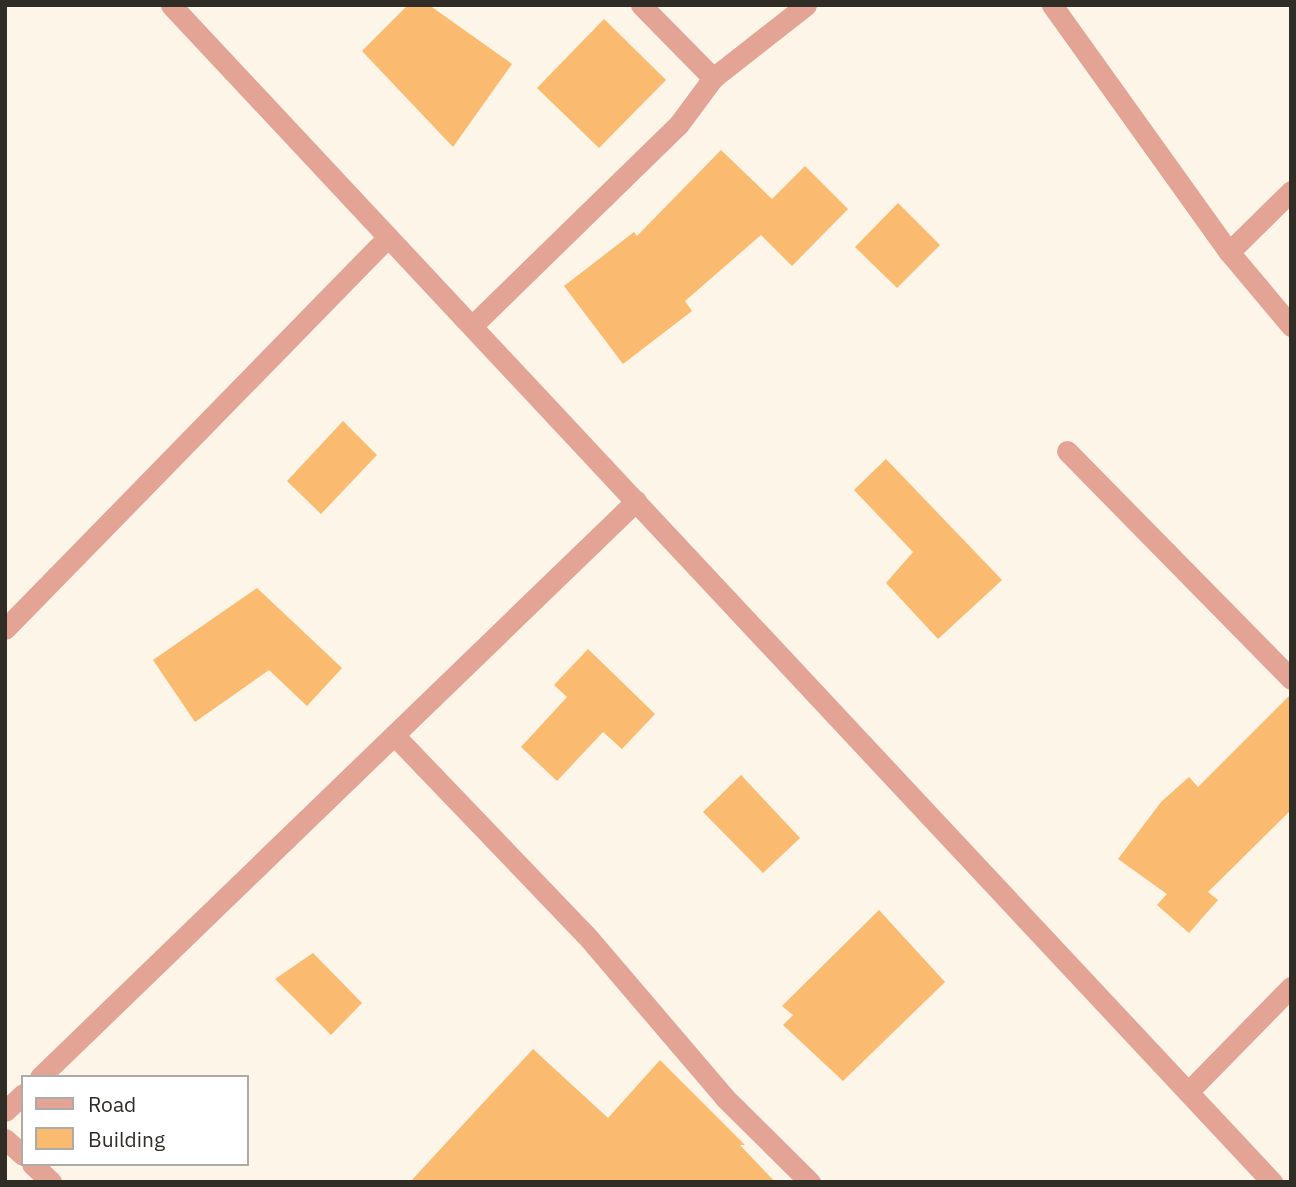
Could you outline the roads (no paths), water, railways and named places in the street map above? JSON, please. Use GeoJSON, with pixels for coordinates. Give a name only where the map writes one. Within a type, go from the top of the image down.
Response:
{"type":"FeatureCollection","features":[{"type":"Feature","properties":{"kind":"street"},"geometry":{"type":"LineString","coordinates":[[171,5],[1272,1182]]}},
{"type":"Feature","properties":{"kind":"street"},"geometry":{"type":"LineString","coordinates":[[641,5],[713,78]]}},
{"type":"Feature","properties":{"kind":"street"},"geometry":{"type":"LineString","coordinates":[[472,326],[679,124],[713,78],[806,5]]}},
{"type":"Feature","properties":{"kind":"street"},"geometry":{"type":"LineString","coordinates":[[1052,5],[1229,252],[1291,326]]}},
{"type":"Feature","properties":{"kind":"street"},"geometry":{"type":"LineString","coordinates":[[1229,252],[1291,191]]}},
{"type":"Feature","properties":{"kind":"street"},"geometry":{"type":"LineString","coordinates":[[5,629],[388,237]]}},
{"type":"Feature","properties":{"kind":"street"},"geometry":{"type":"LineString","coordinates":[[1067,451],[1291,679]]}},
{"type":"Feature","properties":{"kind":"street"},"geometry":{"type":"LineString","coordinates":[[42,1075],[636,501]]}},
{"type":"Feature","properties":{"kind":"street"},"geometry":{"type":"LineString","coordinates":[[394,735],[586,935],[725,1098],[810,1182]]}},
{"type":"Feature","properties":{"kind":"street"},"geometry":{"type":"LineString","coordinates":[[1188,1092],[1291,987]]}},
{"type":"Feature","properties":{"kind":"street"},"geometry":{"type":"LineString","coordinates":[[5,1111],[21,1096]]}},
{"type":"Feature","properties":{"kind":"street"},"geometry":{"type":"LineString","coordinates":[[5,1139],[21,1153]]}},
{"type":"Feature","properties":{"kind":"street"},"geometry":{"type":"LineString","coordinates":[[34,1166],[51,1182]]}}]}
